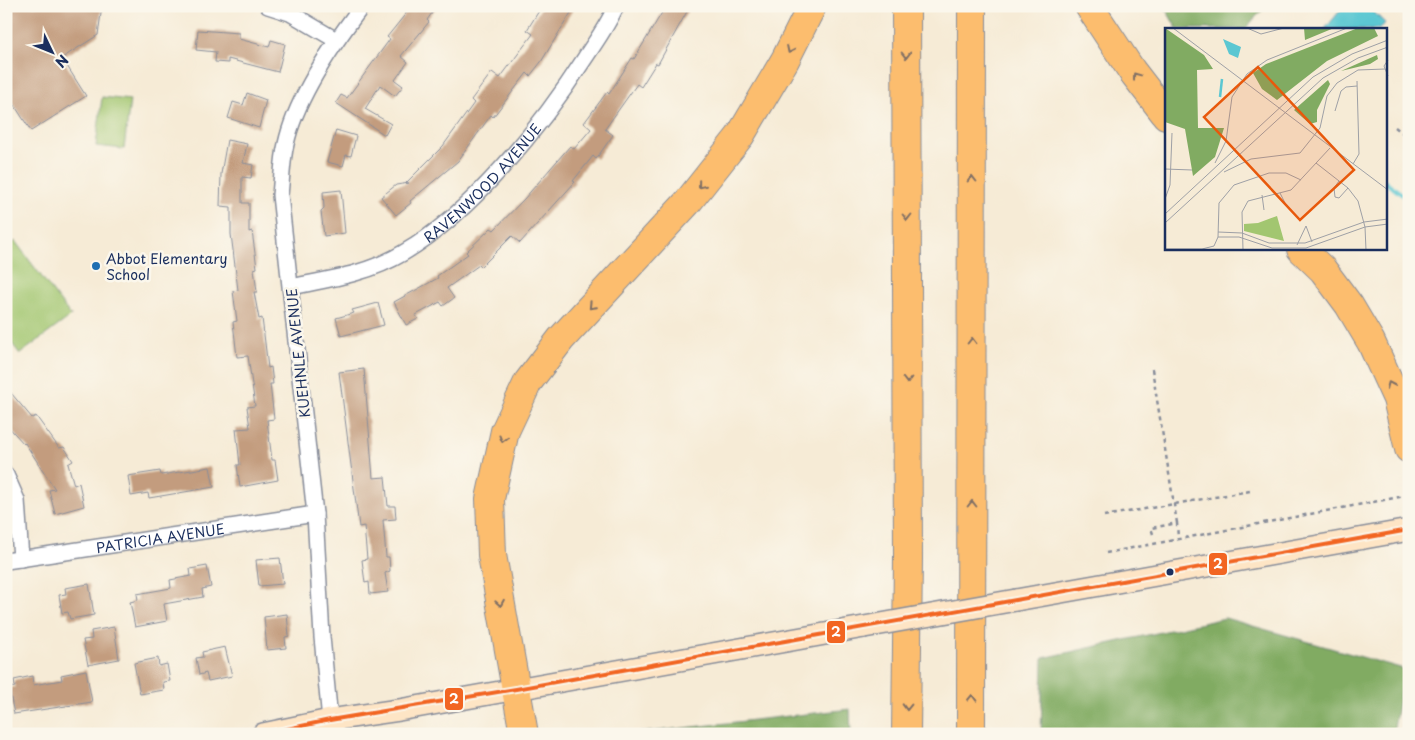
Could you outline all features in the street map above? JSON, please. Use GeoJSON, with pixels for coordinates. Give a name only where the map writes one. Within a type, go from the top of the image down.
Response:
{"type":"FeatureCollection","features":[{"type":"Feature","properties":{"kind":"highway"},"geometry":{"type":"LineString","coordinates":[[524,734],[492,555],[490,498],[505,431],[528,382],[561,339],[687,203],[740,136],[785,60],[812,6]]}},
{"type":"Feature","properties":{"kind":"highway"},"geometry":{"type":"LineString","coordinates":[[906,6],[908,548],[906,734]]}},
{"type":"Feature","properties":{"kind":"highway"},"geometry":{"type":"LineString","coordinates":[[971,734],[972,6]]}},
{"type":"Feature","properties":{"kind":"highway"},"geometry":{"type":"LineString","coordinates":[[1089,6],[1132,71],[1165,114]]}},
{"type":"Feature","properties":{"kind":"highway"},"geometry":{"type":"LineString","coordinates":[[1302,250],[1323,270],[1349,305],[1371,342],[1397,399],[1409,448]]}},
{"type":"Feature","properties":{"kind":"main road"},"geometry":{"type":"LineString","coordinates":[[263,734],[330,720],[516,689],[1409,530]]}},
{"type":"Feature","properties":{"kind":"street"},"geometry":{"type":"LineString","coordinates":[[268,6],[290,13],[336,40]]}},
{"type":"Feature","properties":{"kind":"street","name":"KUEHNLE AVENUE"},"geometry":{"type":"LineString","coordinates":[[330,720],[322,637],[315,514],[280,194],[286,144],[306,93],[336,40],[362,6]]}},
{"type":"Feature","properties":{"kind":"street","name":"RAVENWOOD AVENUE"},"geometry":{"type":"LineString","coordinates":[[291,286],[360,274],[403,254],[448,222],[510,157],[561,95],[616,6]]}},
{"type":"Feature","properties":{"kind":"street"},"geometry":{"type":"LineString","coordinates":[[6,475],[17,500],[14,560]]}},
{"type":"Feature","properties":{"kind":"street","name":"PATRICIA AVENUE"},"geometry":{"type":"LineString","coordinates":[[14,560],[315,514]]}},
{"type":"Feature","properties":{"kind":"path"},"geometry":{"type":"LineString","coordinates":[[1395,127],[1409,138]]}},
{"type":"Feature","properties":{"kind":"path"},"geometry":{"type":"LineString","coordinates":[[1152,369],[1175,504],[1178,539]]}},
{"type":"Feature","properties":{"kind":"path"},"geometry":{"type":"LineString","coordinates":[[1104,516],[1250,491]]}},
{"type":"Feature","properties":{"kind":"path"},"geometry":{"type":"LineString","coordinates":[[1106,553],[1405,496]]}},
{"type":"Feature","properties":{"kind":"path"},"geometry":{"type":"LineString","coordinates":[[1152,534],[1151,528],[1177,524]]}},
{"type":"Feature","properties":{"kind":"green space"},"geometry":{"type":"Polygon","coordinates":[[[1164,6],[1266,6],[1246,28],[1176,28],[1164,6]]]}},
{"type":"Feature","properties":{"kind":"green space"},"geometry":{"type":"Polygon","coordinates":[[[102,97],[130,100],[124,149],[96,146],[102,97]]]}},
{"type":"Feature","properties":{"kind":"green space"},"geometry":{"type":"Polygon","coordinates":[[[15,241],[71,316],[20,354],[6,336],[6,248],[15,241]]]}},
{"type":"Feature","properties":{"kind":"green space"},"geometry":{"type":"Polygon","coordinates":[[[1225,618],[1404,669],[1393,734],[1041,734],[1043,658],[1225,618]]]}},
{"type":"Feature","properties":{"kind":"green space"},"geometry":{"type":"Polygon","coordinates":[[[850,709],[851,734],[639,734],[640,733],[850,709]]]}},
{"type":"Feature","properties":{"kind":"water"},"geometry":{"type":"Polygon","coordinates":[[[1344,6],[1367,6],[1385,23],[1381,28],[1326,28],[1344,6]]]}},
{"type":"Feature","properties":{"kind":"building"},"geometry":{"type":"Polygon","coordinates":[[[6,6],[102,6],[98,35],[62,58],[86,96],[31,131],[13,103],[6,107],[6,6]]]}},
{"type":"Feature","properties":{"kind":"building"},"geometry":{"type":"Polygon","coordinates":[[[412,6],[437,6],[427,20],[429,22],[401,56],[408,62],[395,80],[403,86],[395,96],[380,85],[365,109],[391,124],[385,135],[336,103],[341,95],[347,98],[390,39],[387,37],[412,6]]]}},
{"type":"Feature","properties":{"kind":"building"},"geometry":{"type":"Polygon","coordinates":[[[542,6],[575,6],[541,62],[530,76],[527,73],[493,117],[491,115],[458,161],[396,215],[381,197],[396,185],[409,183],[406,183],[443,146],[474,103],[471,100],[492,72],[500,78],[533,34],[527,30],[542,6]]]}},
{"type":"Feature","properties":{"kind":"building"},"geometry":{"type":"Polygon","coordinates":[[[666,6],[690,6],[658,64],[656,63],[641,87],[637,84],[605,129],[613,135],[596,159],[593,156],[573,181],[575,182],[520,243],[512,236],[481,267],[479,265],[447,288],[454,298],[443,306],[440,302],[416,315],[418,319],[406,325],[394,302],[438,278],[437,276],[468,254],[466,252],[491,228],[494,230],[524,199],[570,146],[574,149],[591,129],[584,123],[607,92],[609,94],[632,58],[634,59],[666,6]]]}},
{"type":"Feature","properties":{"kind":"building"},"geometry":{"type":"Polygon","coordinates":[[[198,30],[239,33],[239,39],[269,47],[271,40],[285,44],[278,72],[228,59],[228,63],[215,62],[216,52],[196,50],[198,30]]]}},
{"type":"Feature","properties":{"kind":"building"},"geometry":{"type":"Polygon","coordinates":[[[247,93],[266,100],[259,128],[228,118],[233,102],[243,105],[247,93]]]}},
{"type":"Feature","properties":{"kind":"building"},"geometry":{"type":"Polygon","coordinates":[[[336,130],[356,136],[351,156],[346,155],[343,166],[327,162],[336,130]]]}},
{"type":"Feature","properties":{"kind":"building"},"geometry":{"type":"Polygon","coordinates":[[[227,140],[247,144],[243,163],[253,165],[251,178],[242,177],[242,203],[249,203],[249,232],[252,231],[257,268],[254,269],[257,292],[254,292],[259,319],[262,318],[268,368],[271,367],[273,384],[270,384],[274,419],[267,420],[272,460],[275,460],[278,480],[240,487],[237,465],[240,465],[236,429],[250,428],[247,407],[255,406],[248,356],[237,357],[233,322],[237,321],[233,291],[238,290],[231,234],[231,207],[220,206],[221,174],[227,140]]]}},
{"type":"Feature","properties":{"kind":"building"},"geometry":{"type":"Polygon","coordinates":[[[341,190],[345,233],[324,236],[321,211],[324,208],[323,192],[341,190]]]}},
{"type":"Feature","properties":{"kind":"building"},"geometry":{"type":"Polygon","coordinates":[[[378,303],[384,325],[341,336],[336,318],[354,313],[352,310],[378,303]]]}},
{"type":"Feature","properties":{"kind":"building"},"geometry":{"type":"Polygon","coordinates":[[[364,369],[373,478],[385,477],[388,506],[395,506],[396,519],[383,520],[386,557],[389,557],[390,571],[385,573],[388,592],[370,594],[369,582],[365,583],[362,560],[367,559],[364,526],[359,527],[339,372],[364,369]]]}},
{"type":"Feature","properties":{"kind":"building"},"geometry":{"type":"Polygon","coordinates":[[[6,387],[32,418],[36,416],[59,448],[64,447],[73,461],[68,464],[74,485],[79,483],[84,506],[55,514],[49,490],[55,489],[25,443],[6,424],[6,387]]]}},
{"type":"Feature","properties":{"kind":"building"},"geometry":{"type":"Polygon","coordinates":[[[210,467],[214,487],[149,498],[148,493],[131,496],[128,476],[160,471],[161,475],[210,467]]]}},
{"type":"Feature","properties":{"kind":"building"},"geometry":{"type":"Polygon","coordinates":[[[280,558],[283,584],[259,586],[256,560],[280,558]]]}},
{"type":"Feature","properties":{"kind":"building"},"geometry":{"type":"Polygon","coordinates":[[[207,566],[211,587],[202,589],[203,597],[164,604],[167,621],[135,627],[130,602],[138,600],[137,594],[171,588],[170,580],[191,576],[190,569],[207,566]]]}},
{"type":"Feature","properties":{"kind":"building"},"geometry":{"type":"Polygon","coordinates":[[[89,584],[94,615],[70,619],[68,612],[62,613],[59,595],[66,594],[65,588],[89,584]]]}},
{"type":"Feature","properties":{"kind":"building"},"geometry":{"type":"Polygon","coordinates":[[[287,614],[289,636],[285,637],[286,648],[267,650],[264,617],[287,614]]]}},
{"type":"Feature","properties":{"kind":"building"},"geometry":{"type":"Polygon","coordinates":[[[114,627],[119,659],[88,665],[83,640],[92,639],[91,631],[114,627]]]}},
{"type":"Feature","properties":{"kind":"building"},"geometry":{"type":"Polygon","coordinates":[[[225,647],[232,676],[208,681],[206,673],[199,675],[196,658],[203,657],[202,652],[225,647]]]}},
{"type":"Feature","properties":{"kind":"building"},"geometry":{"type":"Polygon","coordinates":[[[158,658],[159,666],[167,664],[170,681],[163,682],[164,690],[140,694],[134,663],[158,658]]]}},
{"type":"Feature","properties":{"kind":"building"},"geometry":{"type":"Polygon","coordinates":[[[86,670],[92,702],[14,714],[9,688],[15,687],[14,680],[32,676],[33,685],[62,680],[61,675],[86,670]]]}},
{"type":"Feature","properties":{"kind":"waterway"},"geometry":{"type":"LineString","coordinates":[[1388,184],[1409,200]]}},
{"type":"Feature","properties":{"kind":"transit line","name":"2"},"geometry":{"type":"LineString","coordinates":[[263,734],[330,720],[516,689],[1409,530]]}},
{"type":"Feature","properties":{"kind":"place","name":"Abbot Elementary School"},"geometry":{"type":"Point","coordinates":[96,266]}}]}
